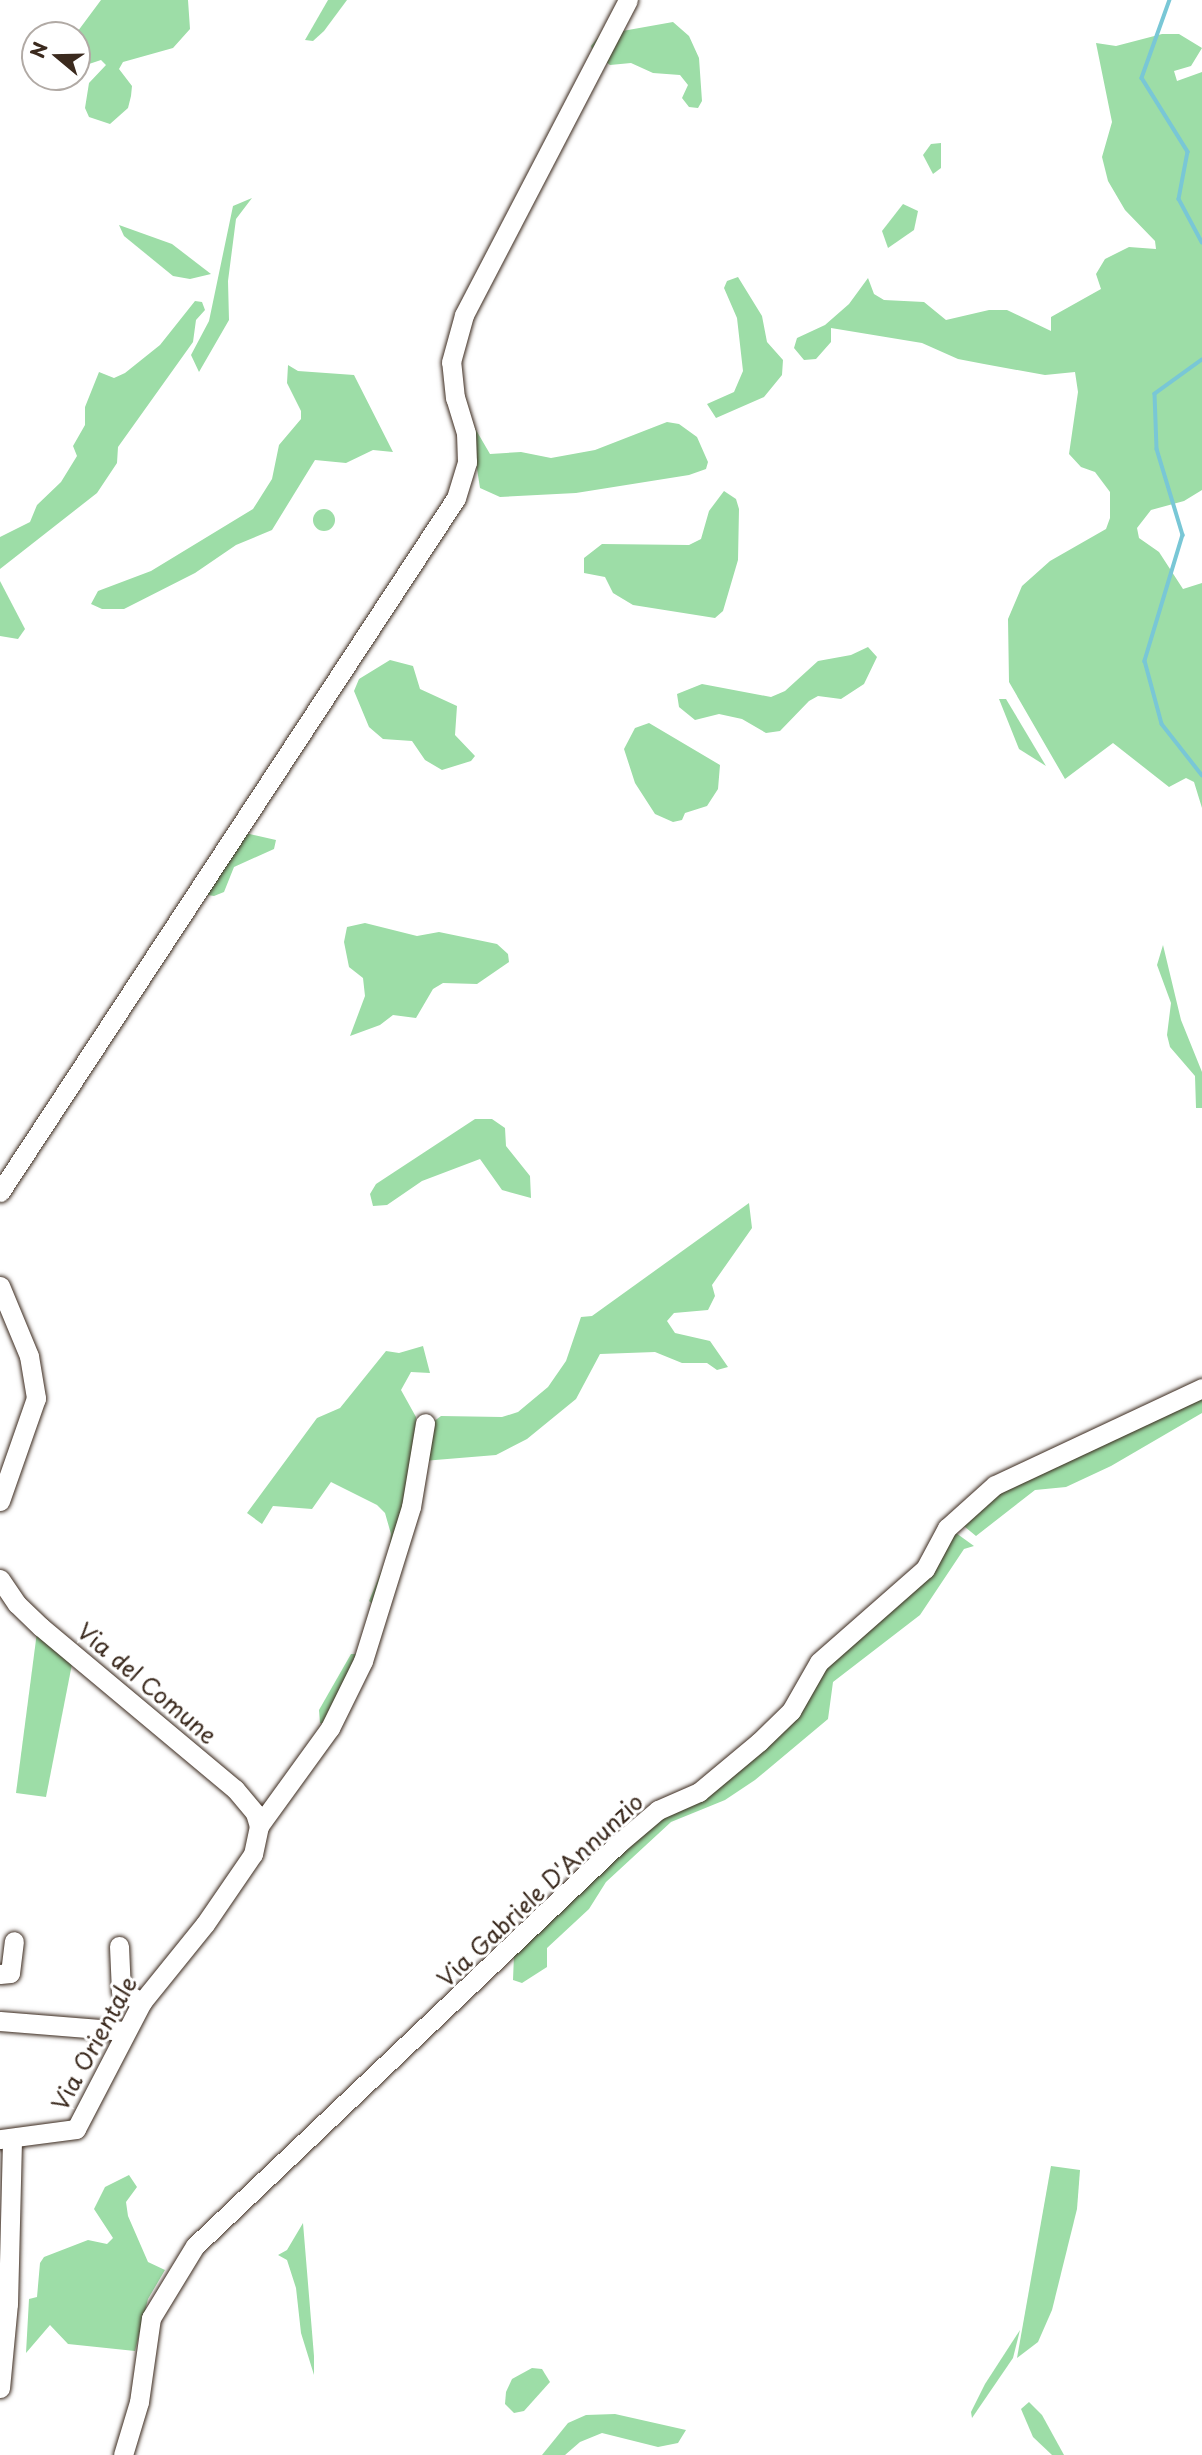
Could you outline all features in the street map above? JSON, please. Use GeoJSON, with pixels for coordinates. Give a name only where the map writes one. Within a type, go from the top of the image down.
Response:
{"type":"FeatureCollection","features":[{"type":"Feature","properties":{"kind":"street"},"geometry":{"type":"LineString","coordinates":[[0,1192],[456,498],[467,463],[466,433],[451,362],[464,315],[628,0]]}},
{"type":"Feature","properties":{"kind":"street"},"geometry":{"type":"LineString","coordinates":[[0,1286],[29,1356],[36,1398],[0,1501]]}},
{"type":"Feature","properties":{"kind":"street","name":"Via Gabriele D'Annunzio"},"geometry":{"type":"LineString","coordinates":[[123,2455],[139,2402],[151,2318],[195,2246],[619,1843],[658,1810],[699,1792],[792,1711],[818,1662],[925,1569],[947,1528],[995,1485],[1202,1388]]}},
{"type":"Feature","properties":{"kind":"street"},"geometry":{"type":"LineString","coordinates":[[259,1826],[330,1728],[363,1661],[411,1507],[425,1423]]}},
{"type":"Feature","properties":{"kind":"street","name":"Via del Comune"},"geometry":{"type":"LineString","coordinates":[[0,1579],[17,1605],[41,1627],[235,1789],[255,1813],[259,1826]]}},
{"type":"Feature","properties":{"kind":"street","name":"Via Orientale"},"geometry":{"type":"LineString","coordinates":[[6,2139],[76,2129],[142,2002],[229,1891],[253,1854],[259,1826]]}},
{"type":"Feature","properties":{"kind":"street"},"geometry":{"type":"LineString","coordinates":[[0,1974],[10,1973],[14,1941]]}},
{"type":"Feature","properties":{"kind":"street"},"geometry":{"type":"LineString","coordinates":[[119,1945],[121,1991],[142,2002]]}},
{"type":"Feature","properties":{"kind":"street"},"geometry":{"type":"LineString","coordinates":[[0,2021],[125,2031]]}},
{"type":"Feature","properties":{"kind":"street"},"geometry":{"type":"LineString","coordinates":[[0,2388],[8,2304],[6,2139]]}},
{"type":"Feature","properties":{"kind":"green space"},"geometry":{"type":"Polygon","coordinates":[[[101,0],[188,0],[190,29],[173,48],[123,62],[119,69],[132,86],[131,96],[128,108],[110,124],[89,117],[85,108],[88,91],[91,91],[91,81],[106,65],[101,60],[91,63],[91,21],[85,21],[101,0]]]}},
{"type":"Feature","properties":{"kind":"green space"},"geometry":{"type":"Polygon","coordinates":[[[328,0],[347,0],[324,31],[313,41],[305,40],[328,0]]]}},
{"type":"Feature","properties":{"kind":"green space"},"geometry":{"type":"Polygon","coordinates":[[[673,22],[689,36],[699,58],[702,101],[698,108],[689,107],[682,98],[688,85],[680,75],[653,73],[631,63],[610,65],[593,52],[591,46],[600,35],[673,22]]]}},
{"type":"Feature","properties":{"kind":"green space"},"geometry":{"type":"Polygon","coordinates":[[[1162,34],[1179,34],[1202,48],[1191,66],[1174,71],[1177,81],[1202,72],[1202,490],[1184,501],[1151,510],[1137,528],[1139,538],[1159,552],[1183,589],[1202,583],[1202,808],[1194,782],[1186,778],[1169,787],[1113,743],[1065,779],[1009,682],[1008,619],[1022,586],[1050,561],[1106,529],[1110,518],[1110,492],[1095,472],[1081,467],[1069,454],[1078,392],[1075,372],[1045,375],[958,359],[922,343],[831,328],[831,342],[816,359],[804,360],[794,348],[797,338],[825,325],[849,304],[868,278],[874,294],[884,300],[924,302],[946,320],[989,310],[1007,310],[1051,331],[1051,317],[1101,289],[1096,274],[1105,259],[1129,247],[1156,249],[1155,241],[1125,210],[1108,181],[1102,157],[1112,122],[1096,43],[1116,46],[1162,34]]]}},
{"type":"Feature","properties":{"kind":"green space"},"geometry":{"type":"Polygon","coordinates":[[[941,143],[941,168],[933,174],[923,155],[931,144],[941,143]]]}},
{"type":"Feature","properties":{"kind":"green space"},"geometry":{"type":"Polygon","coordinates":[[[252,198],[236,219],[228,281],[229,320],[199,372],[191,355],[209,321],[233,206],[252,198]]]}},
{"type":"Feature","properties":{"kind":"green space"},"geometry":{"type":"Polygon","coordinates":[[[903,204],[918,211],[914,230],[888,248],[882,231],[903,204]]]}},
{"type":"Feature","properties":{"kind":"green space"},"geometry":{"type":"Polygon","coordinates":[[[119,225],[172,244],[211,274],[190,279],[173,276],[124,236],[119,225]]]}},
{"type":"Feature","properties":{"kind":"green space"},"geometry":{"type":"Polygon","coordinates":[[[738,277],[762,316],[767,342],[783,360],[782,375],[764,397],[716,418],[707,404],[734,392],[743,371],[737,318],[724,288],[727,281],[738,277]]]}},
{"type":"Feature","properties":{"kind":"green space"},"geometry":{"type":"Polygon","coordinates":[[[195,301],[202,302],[205,310],[196,320],[193,342],[118,447],[117,463],[97,493],[0,569],[0,537],[30,522],[37,505],[61,482],[77,456],[73,446],[85,425],[85,407],[99,372],[114,378],[125,373],[160,345],[195,301]]]}},
{"type":"Feature","properties":{"kind":"green space"},"geometry":{"type":"Polygon","coordinates":[[[288,365],[298,371],[354,375],[393,452],[373,450],[346,463],[315,460],[272,530],[236,545],[195,573],[124,609],[102,609],[91,604],[98,591],[151,571],[253,509],[272,479],[279,445],[301,419],[301,411],[287,383],[288,365]]]}},
{"type":"Feature","properties":{"kind":"green space"},"geometry":{"type":"Polygon","coordinates":[[[469,418],[490,454],[521,452],[551,458],[595,450],[667,422],[679,424],[697,437],[708,462],[706,469],[689,475],[576,493],[500,497],[480,488],[469,418]]]}},
{"type":"Feature","properties":{"kind":"green space"},"geometry":{"type":"Polygon","coordinates":[[[724,491],[736,499],[739,509],[738,560],[723,611],[715,618],[633,605],[613,593],[605,577],[584,573],[584,558],[602,544],[689,545],[701,539],[709,511],[724,491]]]}},
{"type":"Feature","properties":{"kind":"green space"},"geometry":{"type":"Polygon","coordinates":[[[324,509],[332,512],[335,520],[332,528],[324,531],[316,528],[313,520],[316,512],[324,509]]]}},
{"type":"Feature","properties":{"kind":"green space"},"geometry":{"type":"Polygon","coordinates":[[[0,581],[25,629],[18,639],[0,636],[0,581]]]}},
{"type":"Feature","properties":{"kind":"green space"},"geometry":{"type":"Polygon","coordinates":[[[868,647],[877,657],[864,684],[841,699],[818,696],[809,701],[780,731],[766,733],[742,719],[719,714],[695,720],[679,707],[677,694],[702,684],[771,697],[785,691],[818,661],[851,655],[868,647]]]}},
{"type":"Feature","properties":{"kind":"green space"},"geometry":{"type":"Polygon","coordinates":[[[390,660],[413,666],[420,689],[457,706],[455,735],[475,756],[471,761],[442,770],[425,760],[412,741],[383,739],[369,727],[354,691],[359,679],[390,660]]]}},
{"type":"Feature","properties":{"kind":"green space"},"geometry":{"type":"Polygon","coordinates":[[[999,699],[1006,699],[1046,766],[1019,749],[999,699]]]}},
{"type":"Feature","properties":{"kind":"green space"},"geometry":{"type":"Polygon","coordinates":[[[649,723],[720,765],[718,789],[707,806],[685,813],[682,820],[673,822],[655,814],[635,783],[624,749],[635,728],[649,723]]]}},
{"type":"Feature","properties":{"kind":"green space"},"geometry":{"type":"Polygon","coordinates":[[[241,832],[276,840],[274,849],[234,867],[224,892],[214,896],[201,894],[241,832]]]}},
{"type":"Feature","properties":{"kind":"green space"},"geometry":{"type":"Polygon","coordinates":[[[365,923],[417,936],[439,932],[497,944],[508,954],[509,962],[477,984],[443,983],[433,989],[416,1018],[393,1015],[380,1025],[350,1036],[365,996],[363,978],[349,967],[344,942],[347,927],[365,923]]]}},
{"type":"Feature","properties":{"kind":"green space"},"geometry":{"type":"Polygon","coordinates":[[[1163,945],[1181,1020],[1202,1072],[1202,1108],[1196,1108],[1195,1076],[1170,1047],[1167,1035],[1171,1003],[1157,965],[1163,945]]]}},
{"type":"Feature","properties":{"kind":"green space"},"geometry":{"type":"Polygon","coordinates":[[[475,1119],[492,1119],[505,1128],[506,1146],[530,1176],[531,1198],[502,1190],[480,1159],[422,1181],[387,1205],[373,1206],[370,1194],[376,1184],[475,1119]]]}},
{"type":"Feature","properties":{"kind":"green space"},"geometry":{"type":"Polygon","coordinates":[[[749,1203],[752,1228],[712,1285],[715,1296],[708,1310],[674,1313],[667,1321],[675,1333],[710,1341],[728,1367],[717,1370],[707,1363],[682,1363],[655,1352],[600,1354],[576,1399],[527,1439],[496,1455],[423,1461],[433,1422],[441,1416],[502,1417],[518,1412],[548,1387],[566,1361],[581,1317],[592,1316],[749,1203]]]}},
{"type":"Feature","properties":{"kind":"green space"},"geometry":{"type":"Polygon","coordinates":[[[423,1346],[430,1373],[411,1372],[401,1390],[416,1417],[414,1463],[407,1502],[374,1605],[369,1601],[389,1553],[391,1534],[385,1513],[377,1505],[331,1482],[312,1509],[273,1506],[262,1524],[247,1513],[317,1418],[340,1408],[386,1351],[399,1353],[423,1346]]]}},
{"type":"Feature","properties":{"kind":"green space"},"geometry":{"type":"Polygon","coordinates":[[[1202,1390],[1202,1413],[1111,1466],[1066,1487],[1035,1490],[976,1536],[959,1522],[982,1497],[1202,1390]]]}},
{"type":"Feature","properties":{"kind":"green space"},"geometry":{"type":"Polygon","coordinates":[[[956,1533],[974,1546],[964,1549],[920,1615],[833,1682],[828,1719],[755,1780],[725,1800],[671,1822],[606,1882],[589,1909],[547,1948],[547,1967],[522,1983],[513,1980],[514,1954],[656,1816],[694,1798],[956,1533]]]}},
{"type":"Feature","properties":{"kind":"green space"},"geometry":{"type":"Polygon","coordinates":[[[37,1632],[73,1659],[46,1797],[16,1793],[37,1632]]]}},
{"type":"Feature","properties":{"kind":"green space"},"geometry":{"type":"Polygon","coordinates":[[[351,1654],[356,1654],[326,1725],[320,1723],[319,1710],[351,1654]]]}},
{"type":"Feature","properties":{"kind":"green space"},"geometry":{"type":"Polygon","coordinates":[[[1051,2166],[1080,2170],[1077,2209],[1052,2310],[1038,2342],[1017,2358],[1051,2166]]]}},
{"type":"Feature","properties":{"kind":"green space"},"geometry":{"type":"Polygon","coordinates":[[[129,2175],[137,2187],[126,2202],[128,2216],[148,2262],[165,2270],[148,2299],[135,2351],[68,2344],[50,2325],[26,2353],[29,2299],[37,2297],[40,2263],[44,2257],[88,2240],[107,2244],[113,2238],[94,2209],[105,2187],[129,2175]]]}},
{"type":"Feature","properties":{"kind":"green space"},"geometry":{"type":"Polygon","coordinates":[[[303,2223],[314,2375],[301,2333],[296,2288],[287,2260],[278,2255],[287,2250],[303,2223]]]}},
{"type":"Feature","properties":{"kind":"green space"},"geometry":{"type":"Polygon","coordinates":[[[1020,2330],[1013,2358],[972,2418],[971,2412],[985,2384],[1020,2330]]]}},
{"type":"Feature","properties":{"kind":"green space"},"geometry":{"type":"Polygon","coordinates":[[[532,2368],[542,2369],[550,2382],[524,2411],[514,2413],[505,2404],[506,2392],[512,2379],[532,2368]]]}},
{"type":"Feature","properties":{"kind":"green space"},"geometry":{"type":"Polygon","coordinates":[[[1029,2402],[1042,2415],[1064,2455],[1052,2455],[1033,2437],[1021,2409],[1029,2402]]]}},
{"type":"Feature","properties":{"kind":"green space"},"geometry":{"type":"Polygon","coordinates":[[[615,2414],[686,2430],[678,2443],[658,2447],[602,2433],[580,2442],[565,2455],[542,2455],[568,2423],[586,2415],[615,2414]]]}},
{"type":"Feature","properties":{"kind":"waterway"},"geometry":{"type":"LineString","coordinates":[[1170,0],[1142,78],[1188,152],[1179,199],[1202,242]]}},
{"type":"Feature","properties":{"kind":"waterway"},"geometry":{"type":"LineString","coordinates":[[1202,360],[1155,394],[1157,449],[1183,535],[1145,661],[1162,724],[1202,775]]}}]}
